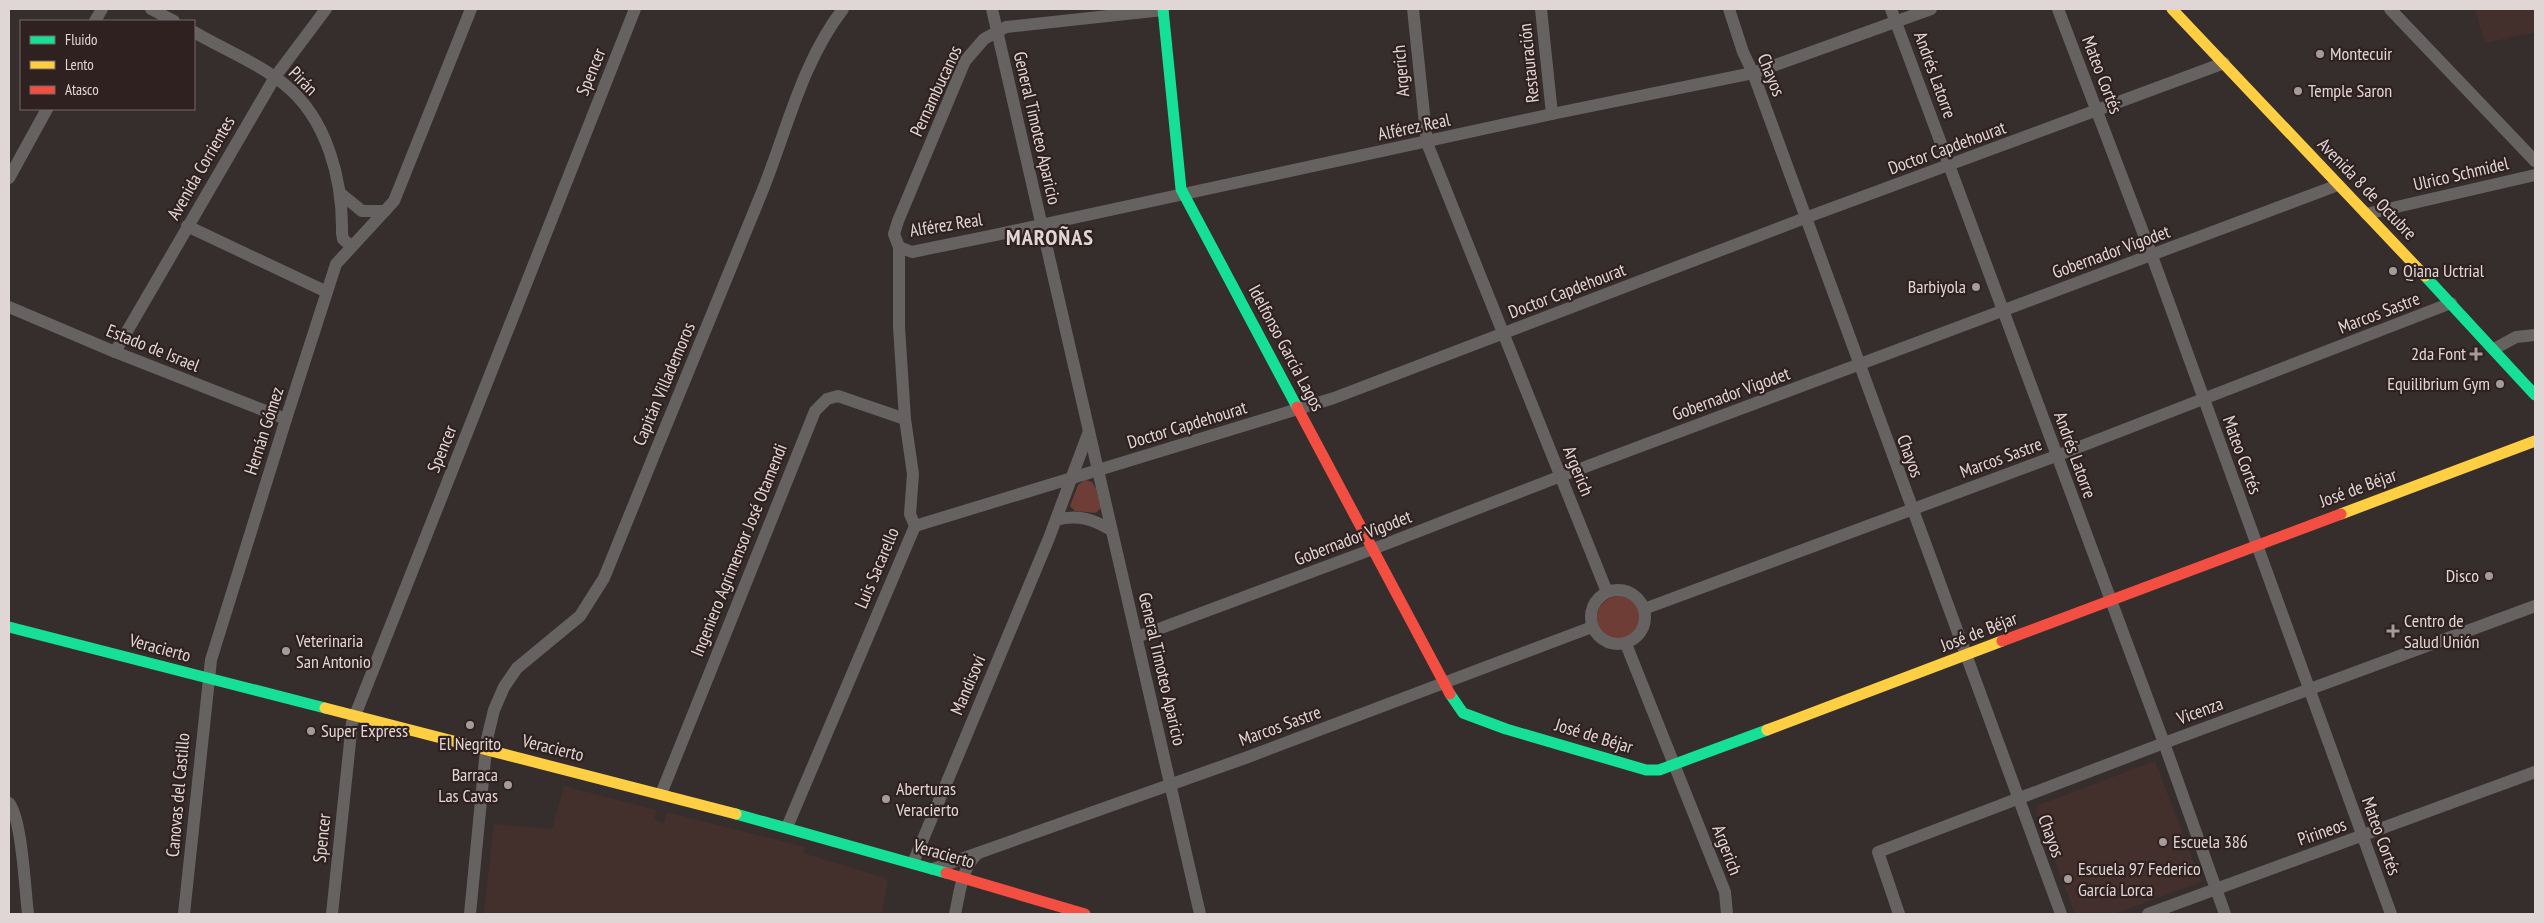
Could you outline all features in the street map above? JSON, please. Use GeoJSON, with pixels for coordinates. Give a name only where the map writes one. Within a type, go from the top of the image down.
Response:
{"type":"FeatureCollection","features":[{"type":"Feature","properties":{"kind":"street"},"geometry":{"type":"LineString","coordinates":[[96,20],[102,9]]}},
{"type":"Feature","properties":{"kind":"street"},"geometry":{"type":"LineString","coordinates":[[151,9],[172,20]]}},
{"type":"Feature","properties":{"kind":"street","name":"Avenida Corrientes"},"geometry":{"type":"LineString","coordinates":[[115,352],[275,77],[326,9]]}},
{"type":"Feature","properties":{"kind":"street","name":"Hernán Gómez"},"geometry":{"type":"LineString","coordinates":[[207,678],[286,419],[336,264],[385,211],[400,188],[471,9]]}},
{"type":"Feature","properties":{"kind":"street","name":"Spencer"},"geometry":{"type":"LineString","coordinates":[[332,914],[350,735],[355,716],[635,9]]}},
{"type":"Feature","properties":{"kind":"street","name":"Capitán Villademoros"},"geometry":{"type":"LineString","coordinates":[[470,914],[488,730],[509,679],[526,659],[580,616],[604,578],[764,187],[803,82],[820,43],[844,9]]}},
{"type":"Feature","properties":{"kind":"street","name":"General Timoteo Aparicio"},"geometry":{"type":"LineString","coordinates":[[992,9],[1200,914]]}},
{"type":"Feature","properties":{"kind":"street","name":"Pernambucanos"},"geometry":{"type":"LineString","coordinates":[[899,247],[895,241],[895,228],[962,67],[979,43],[997,31],[1014,25],[1163,9]]}},
{"type":"Feature","properties":{"kind":"street","name":"Idelfonso García Lagos"},"geometry":{"type":"LineString","coordinates":[[1163,9],[1179,184],[1183,194],[1300,409],[1445,683]]}},
{"type":"Feature","properties":{"kind":"street","name":"Argerich"},"geometry":{"type":"LineString","coordinates":[[1413,9],[1427,143],[1607,592]]}},
{"type":"Feature","properties":{"kind":"street","name":"Restauración"},"geometry":{"type":"LineString","coordinates":[[1541,9],[1552,114]]}},
{"type":"Feature","properties":{"kind":"street","name":"Chayos"},"geometry":{"type":"LineString","coordinates":[[1730,9],[1743,52],[1753,73],[2061,914]]}},
{"type":"Feature","properties":{"kind":"street","name":"Andrés Latorre"},"geometry":{"type":"LineString","coordinates":[[1891,9],[2164,743],[2225,914]]}},
{"type":"Feature","properties":{"kind":"street","name":"Alférez Real"},"geometry":{"type":"LineString","coordinates":[[899,247],[912,252],[1427,143],[1552,114],[1753,73],[1931,9]]}},
{"type":"Feature","properties":{"kind":"street","name":"Mateo Cortés"},"geometry":{"type":"LineString","coordinates":[[2058,9],[2152,256],[2391,914]]}},
{"type":"Feature","properties":{"kind":"street","name":"Avenida 8 de Octubre"},"geometry":{"type":"LineString","coordinates":[[2172,9],[2451,303],[2535,395]]}},
{"type":"Feature","properties":{"kind":"street"},"geometry":{"type":"LineString","coordinates":[[2390,9],[2535,161]]}},
{"type":"Feature","properties":{"kind":"street","name":"Pirán"},"geometry":{"type":"LineString","coordinates":[[195,33],[275,77],[293,92],[314,118],[332,159],[341,194],[343,239],[351,246]]}},
{"type":"Feature","properties":{"kind":"street","name":"Doctor Capdehourat"},"geometry":{"type":"LineString","coordinates":[[915,526],[1300,409],[1505,334],[1805,218],[1950,166],[2224,63]]}},
{"type":"Feature","properties":{"kind":"street"},"geometry":{"type":"LineString","coordinates":[[9,178],[46,110]]}},
{"type":"Feature","properties":{"kind":"street","name":"Ulrico Schmidel"},"geometry":{"type":"LineString","coordinates":[[2366,214],[2535,175]]}},
{"type":"Feature","properties":{"kind":"street","name":"Gobernador Vigodet"},"geometry":{"type":"LineString","coordinates":[[1137,637],[2338,185]]}},
{"type":"Feature","properties":{"kind":"street"},"geometry":{"type":"LineString","coordinates":[[341,194],[362,211],[385,211]]}},
{"type":"Feature","properties":{"kind":"street"},"geometry":{"type":"LineString","coordinates":[[187,226],[327,292]]}},
{"type":"Feature","properties":{"kind":"street","name":"Luis Sacarello"},"geometry":{"type":"LineString","coordinates":[[787,827],[915,526],[910,514],[913,474],[905,419],[899,327],[899,247]]}},
{"type":"Feature","properties":{"kind":"street","name":"Marcos Sastre"},"geometry":{"type":"LineString","coordinates":[[1644,609],[2204,400],[2451,303]]}},
{"type":"Feature","properties":{"kind":"street","name":"Estado de Israel"},"geometry":{"type":"LineString","coordinates":[[9,308],[286,419]]}},
{"type":"Feature","properties":{"kind":"street"},"geometry":{"type":"LineString","coordinates":[[2494,349],[2516,338],[2535,335]]}},
{"type":"Feature","properties":{"kind":"street","name":"Ingeniero Agrimensor José Otamendi"},"geometry":{"type":"LineString","coordinates":[[660,794],[814,411],[827,399],[838,396],[905,419]]}},
{"type":"Feature","properties":{"kind":"street"},"geometry":{"type":"LineString","coordinates":[[1071,478],[1089,431]]}},
{"type":"Feature","properties":{"kind":"street","name":"José de Béjar"},"geometry":{"type":"LineString","coordinates":[[1445,683],[1456,706],[1463,713],[1506,728],[1646,770],[1659,770],[1966,656],[2256,544],[2535,442]]}},
{"type":"Feature","properties":{"kind":"street","name":"Mandisoví"},"geometry":{"type":"LineString","coordinates":[[913,863],[1056,520],[1071,478]]}},
{"type":"Feature","properties":{"kind":"street"},"geometry":{"type":"LineString","coordinates":[[1056,520],[1071,516],[1084,518],[1111,530]]}},
{"type":"Feature","properties":{"kind":"street"},"geometry":{"type":"LineString","coordinates":[[1625,591],[1640,601],[1644,609],[1644,626],[1634,640],[1626,644],[1610,644],[1602,640],[1592,628],[1591,611],[1595,603],[1607,592],[1625,591]]}},
{"type":"Feature","properties":{"kind":"street","name":"Vicenza"},"geometry":{"type":"LineString","coordinates":[[1899,914],[1878,852],[2164,743],[2535,606]]}},
{"type":"Feature","properties":{"kind":"street","name":"Veracierto"},"geometry":{"type":"LineString","coordinates":[[9,627],[787,827],[1084,914]]}},
{"type":"Feature","properties":{"kind":"street","name":"Marcos Sastre"},"geometry":{"type":"LineString","coordinates":[[933,869],[1171,784],[1592,628]]}},
{"type":"Feature","properties":{"kind":"street","name":"Argerich"},"geometry":{"type":"LineString","coordinates":[[1626,644],[1675,763],[1724,892],[1727,914]]}},
{"type":"Feature","properties":{"kind":"street","name":"Canovas del Castillo"},"geometry":{"type":"LineString","coordinates":[[184,914],[207,678]]}},
{"type":"Feature","properties":{"kind":"street","name":"Pirineos"},"geometry":{"type":"LineString","coordinates":[[2148,914],[2215,888],[2363,837],[2535,772]]}},
{"type":"Feature","properties":{"kind":"street"},"geometry":{"type":"LineString","coordinates":[[9,803],[13,808],[18,827],[28,914]]}},
{"type":"Feature","properties":{"kind":"street"},"geometry":{"type":"LineString","coordinates":[[955,914],[962,878],[969,862],[978,852]]}},
{"type":"Feature","properties":{"kind":"shaded area"},"geometry":{"type":"Polygon","coordinates":[[[2475,9],[2535,9],[2535,32],[2485,43],[2475,9]]]}},
{"type":"Feature","properties":{"kind":"shaded area"},"geometry":{"type":"Polygon","coordinates":[[[1085,480],[1092,482],[1096,489],[1101,508],[1096,513],[1075,511],[1070,506],[1078,485],[1085,480]]]}},
{"type":"Feature","properties":{"kind":"shaded area"},"geometry":{"type":"Polygon","coordinates":[[[1619,596],[1631,600],[1637,606],[1641,618],[1637,630],[1631,636],[1619,640],[1607,636],[1601,630],[1597,618],[1601,606],[1607,600],[1619,596]]]}},
{"type":"Feature","properties":{"kind":"shaded area"},"geometry":{"type":"Polygon","coordinates":[[[2155,761],[2201,882],[2114,914],[2075,914],[2036,811],[2039,805],[2155,761]]]}},
{"type":"Feature","properties":{"kind":"shaded area"},"geometry":{"type":"Polygon","coordinates":[[[564,786],[656,810],[654,820],[664,823],[667,812],[805,847],[803,853],[888,879],[882,914],[484,914],[494,824],[552,829],[564,786]]]}},
{"type":"Feature","properties":{"kind":"traffic: fast"},"geometry":{"type":"LineString","coordinates":[[1163,9],[1181,189],[1297,407]]}},
{"type":"Feature","properties":{"kind":"traffic: fast"},"geometry":{"type":"LineString","coordinates":[[2425,276],[2535,395]]}},
{"type":"Feature","properties":{"kind":"traffic: fast"},"geometry":{"type":"LineString","coordinates":[[9,627],[325,708]]}},
{"type":"Feature","properties":{"kind":"traffic: fast"},"geometry":{"type":"LineString","coordinates":[[1450,694],[1463,713],[1506,729],[1646,770],[1659,770],[1767,730]]}},
{"type":"Feature","properties":{"kind":"traffic: fast"},"geometry":{"type":"LineString","coordinates":[[736,814],[946,873]]}},
{"type":"Feature","properties":{"kind":"traffic: slow"},"geometry":{"type":"LineString","coordinates":[[2172,9],[2425,276]]}},
{"type":"Feature","properties":{"kind":"traffic: slow"},"geometry":{"type":"LineString","coordinates":[[2341,514],[2535,441]]}},
{"type":"Feature","properties":{"kind":"traffic: slow"},"geometry":{"type":"LineString","coordinates":[[1767,730],[2002,641]]}},
{"type":"Feature","properties":{"kind":"traffic: slow"},"geometry":{"type":"LineString","coordinates":[[325,708],[736,814]]}},
{"type":"Feature","properties":{"kind":"traffic: jam"},"geometry":{"type":"LineString","coordinates":[[1297,407],[1450,694]]}},
{"type":"Feature","properties":{"kind":"traffic: jam"},"geometry":{"type":"LineString","coordinates":[[2002,641],[2341,514]]}},
{"type":"Feature","properties":{"kind":"traffic: jam"},"geometry":{"type":"LineString","coordinates":[[946,873],[1085,914]]}},
{"type":"Feature","properties":{"kind":"place","name":"Montecuir"},"geometry":{"type":"Point","coordinates":[2320,54]}},
{"type":"Feature","properties":{"kind":"place","name":"Temple Saron"},"geometry":{"type":"Point","coordinates":[2298,91]}},
{"type":"Feature","properties":{"kind":"place","name":"Qiana Uctrial"},"geometry":{"type":"Point","coordinates":[2393,271]}},
{"type":"Feature","properties":{"kind":"place","name":"Barbiyola"},"geometry":{"type":"Point","coordinates":[1976,287]}},
{"type":"Feature","properties":{"kind":"place","name":"2da Font"},"geometry":{"type":"Point","coordinates":[2476,354]}},
{"type":"Feature","properties":{"kind":"place","name":"Equilibrium Gym"},"geometry":{"type":"Point","coordinates":[2500,384]}},
{"type":"Feature","properties":{"kind":"place","name":"Disco"},"geometry":{"type":"Point","coordinates":[2489,576]}},
{"type":"Feature","properties":{"kind":"place","name":"Centro de Salud Unión"},"geometry":{"type":"Point","coordinates":[2393,631]}},
{"type":"Feature","properties":{"kind":"place","name":"Veterinaria San Antonio"},"geometry":{"type":"Point","coordinates":[286,651]}},
{"type":"Feature","properties":{"kind":"place","name":"El Negrito"},"geometry":{"type":"Point","coordinates":[470,725]}},
{"type":"Feature","properties":{"kind":"place","name":"Super Express"},"geometry":{"type":"Point","coordinates":[311,731]}},
{"type":"Feature","properties":{"kind":"place","name":"Barraca Las Cavas"},"geometry":{"type":"Point","coordinates":[508,785]}},
{"type":"Feature","properties":{"kind":"place","name":"Aberturas Veracierto"},"geometry":{"type":"Point","coordinates":[886,799]}},
{"type":"Feature","properties":{"kind":"place","name":"Escuela 386"},"geometry":{"type":"Point","coordinates":[2163,842]}},
{"type":"Feature","properties":{"kind":"place","name":"Escuela 97 Federico García Lorca"},"geometry":{"type":"Point","coordinates":[2068,879]}},
{"type":"Feature","properties":{"kind":"district","name":"MAROÑAS"},"geometry":{"type":"Point","coordinates":[1050,237]}}]}
